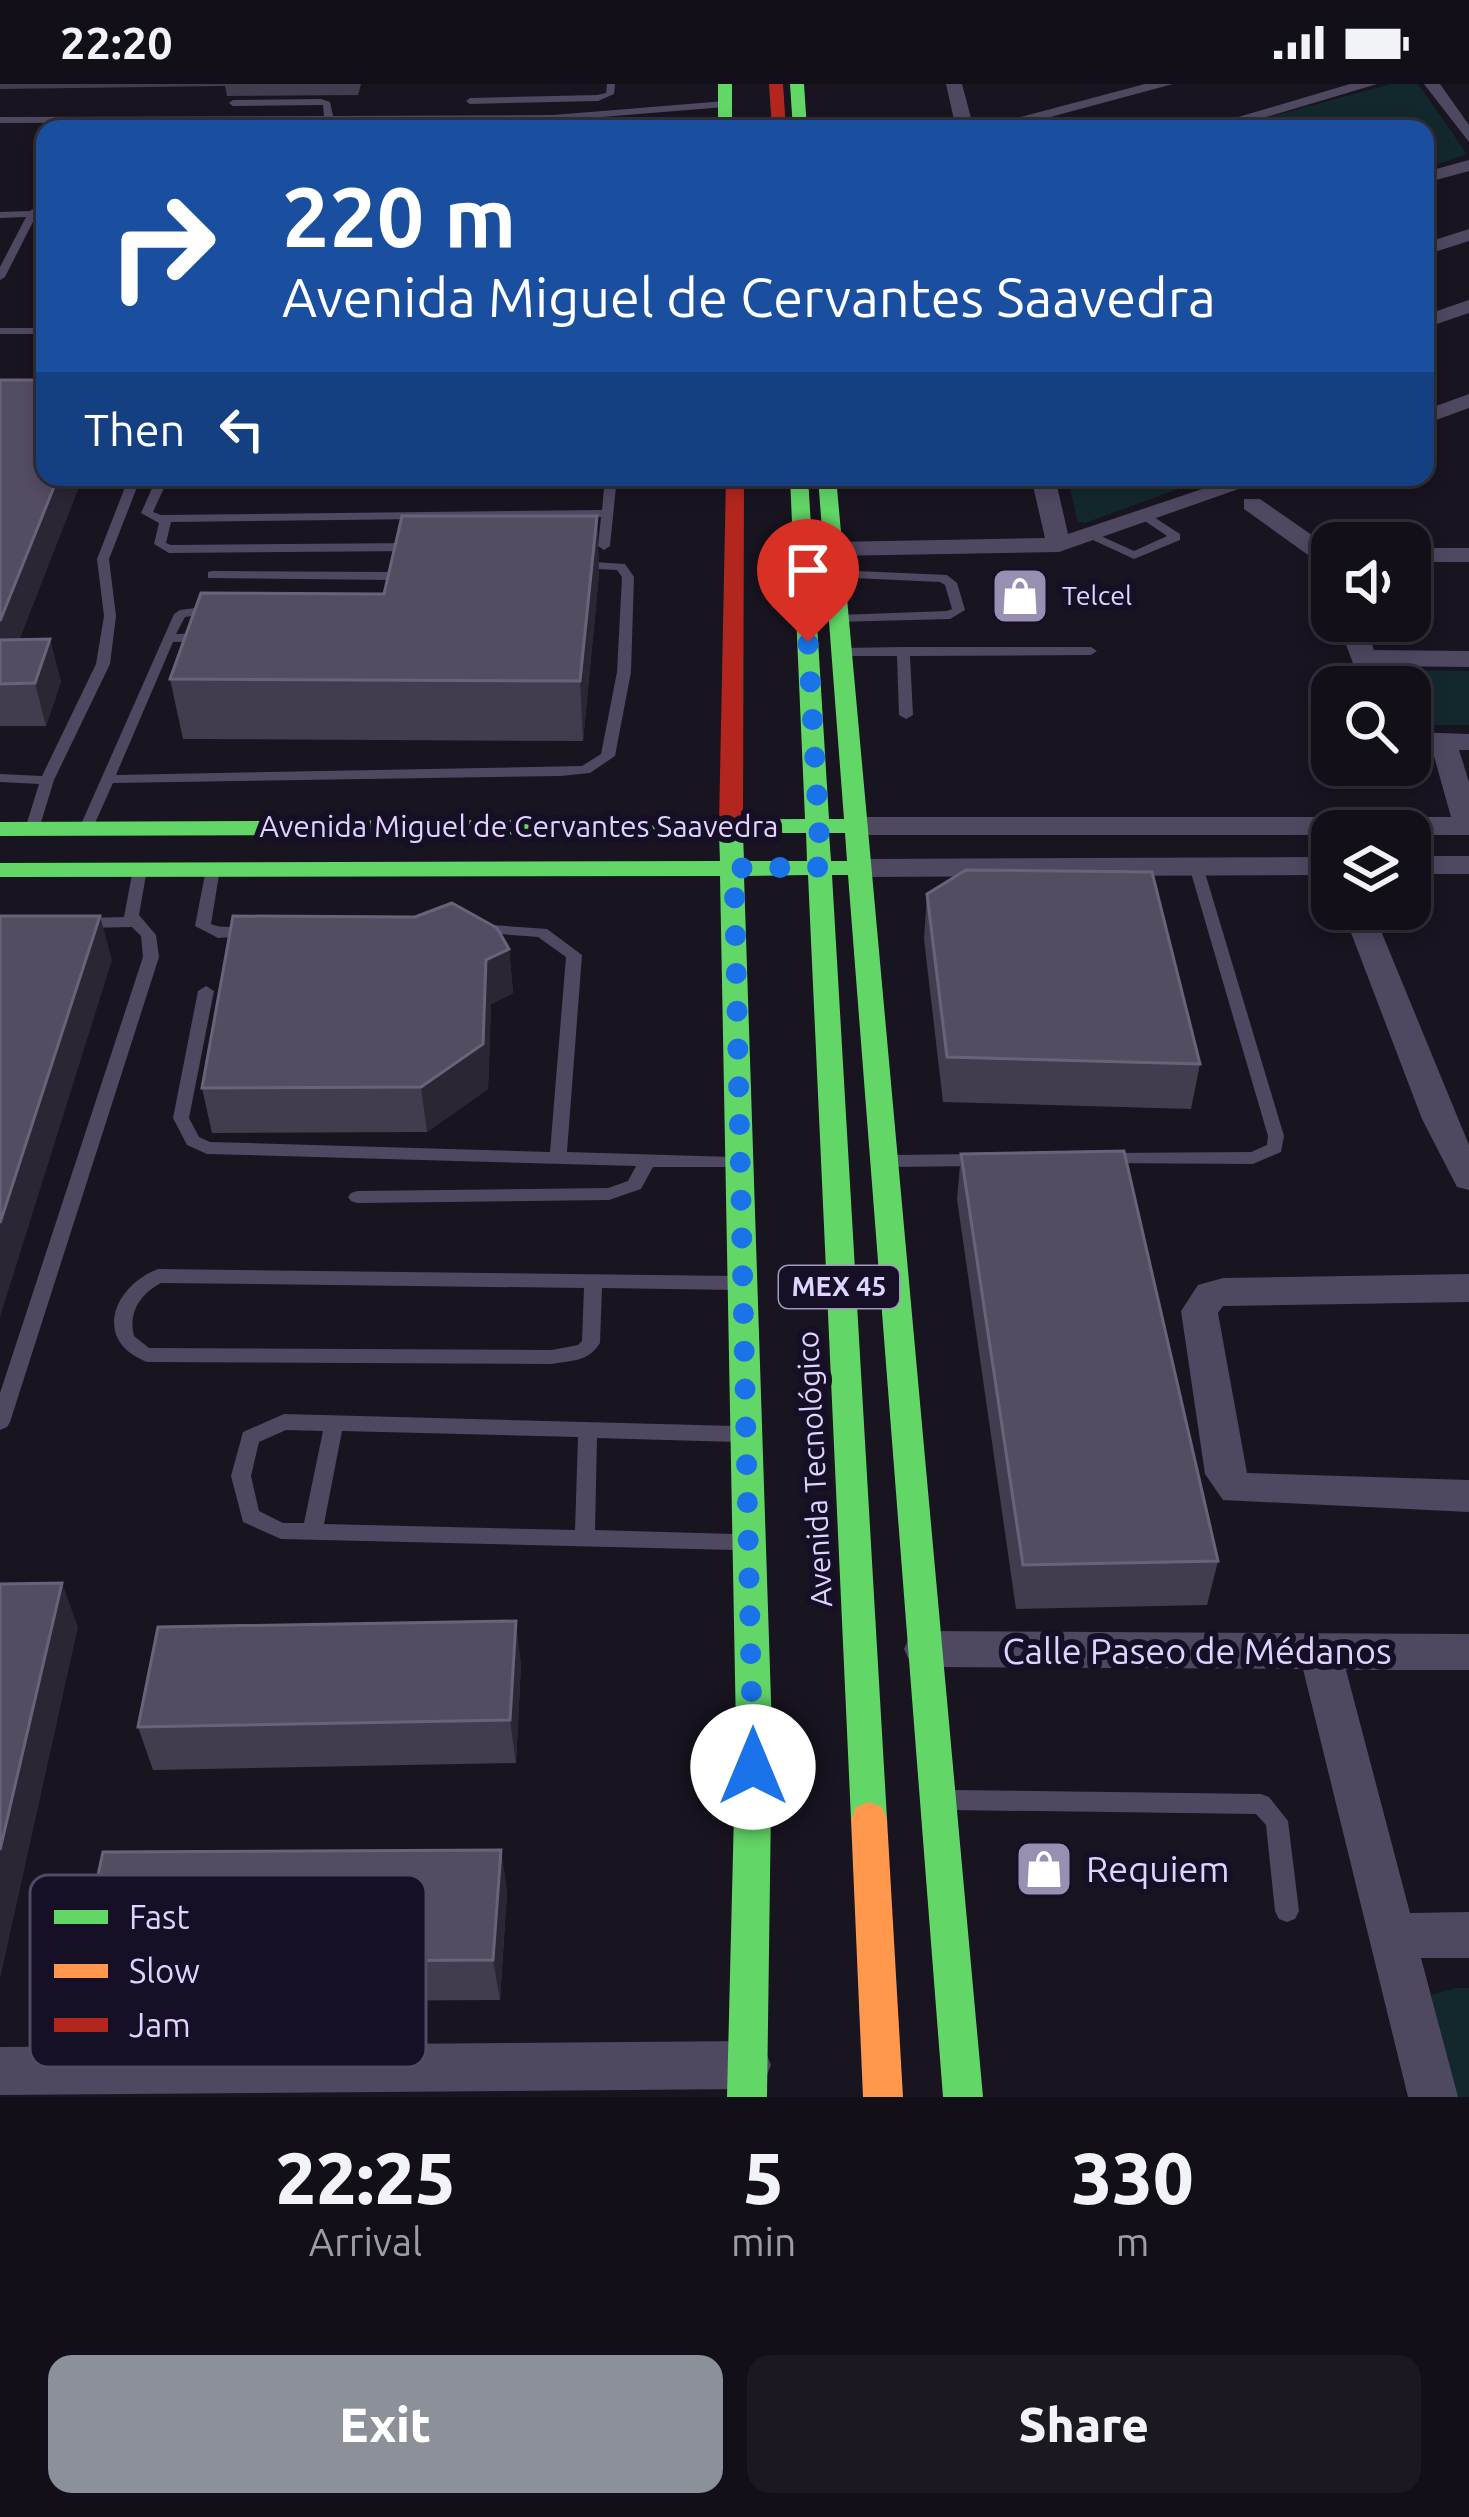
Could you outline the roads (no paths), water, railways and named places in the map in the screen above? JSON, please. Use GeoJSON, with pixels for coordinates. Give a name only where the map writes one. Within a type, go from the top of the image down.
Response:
{"type":"FeatureCollection","features":[{"type":"Feature","properties":{"kind":"main road"},"geometry":{"type":"LineString","coordinates":[[776,84],[778,120]]}},
{"type":"Feature","properties":{"kind":"main road"},"geometry":{"type":"LineString","coordinates":[[797,84],[799,120]]}},
{"type":"Feature","properties":{"kind":"main road","name":"MEX 45"},"geometry":{"type":"LineString","coordinates":[[735,486],[731,825],[754,1731],[747,2081]]}},
{"type":"Feature","properties":{"kind":"main road","name":"Avenida Tecnológico"},"geometry":{"type":"LineString","coordinates":[[799,486],[884,2097]]}},
{"type":"Feature","properties":{"kind":"main road"},"geometry":{"type":"LineString","coordinates":[[828,486],[963,2097]]}},
{"type":"Feature","properties":{"kind":"main road"},"geometry":{"type":"LineString","coordinates":[[600,867],[601,826]]}},
{"type":"Feature","properties":{"kind":"main road","name":"Avenida Miguel de Cervantes Saavedra"},"geometry":{"type":"LineString","coordinates":[[0,829],[855,826]]}},
{"type":"Feature","properties":{"kind":"main road","name":"Avenida Miguel de Cervantes Saavedra"},"geometry":{"type":"LineString","coordinates":[[0,870],[861,868]]}},
{"type":"Feature","properties":{"kind":"street"},"geometry":{"type":"LineString","coordinates":[[1021,120],[1165,84]]}},
{"type":"Feature","properties":{"kind":"street"},"geometry":{"type":"LineString","coordinates":[[1239,120],[1369,84]]}},
{"type":"Feature","properties":{"kind":"street"},"geometry":{"type":"LineString","coordinates":[[1432,84],[1469,137]]}},
{"type":"Feature","properties":{"kind":"street"},"geometry":{"type":"LineString","coordinates":[[959,85],[964,120]]}},
{"type":"Feature","properties":{"kind":"street"},"geometry":{"type":"LineString","coordinates":[[1434,175],[1469,165]]}},
{"type":"Feature","properties":{"kind":"street"},"geometry":{"type":"LineString","coordinates":[[1434,246],[1469,235]]}},
{"type":"Feature","properties":{"kind":"street"},"geometry":{"type":"LineString","coordinates":[[1434,319],[1469,306]]}},
{"type":"Feature","properties":{"kind":"street"},"geometry":{"type":"LineString","coordinates":[[1434,414],[1469,401]]}},
{"type":"Feature","properties":{"kind":"street"},"geometry":{"type":"LineString","coordinates":[[1045,486],[1059,545]]}},
{"type":"Feature","properties":{"kind":"street"},"geometry":{"type":"LineString","coordinates":[[834,561],[1059,545],[1234,486]]}},
{"type":"Feature","properties":{"kind":"street"},"geometry":{"type":"LineString","coordinates":[[1252,504],[1311,547]]}},
{"type":"Feature","properties":{"kind":"street"},"geometry":{"type":"LineString","coordinates":[[1431,555],[1469,555]]}},
{"type":"Feature","properties":{"kind":"street"},"geometry":{"type":"LineString","coordinates":[[1358,642],[1367,666]]}},
{"type":"Feature","properties":{"kind":"street"},"geometry":{"type":"LineString","coordinates":[[1364,658],[1469,659]]}},
{"type":"Feature","properties":{"kind":"street"},"geometry":{"type":"LineString","coordinates":[[1456,741],[1468,826]]}},
{"type":"Feature","properties":{"kind":"street","name":"Avenida Miguel de Cervantes Saavedra"},"geometry":{"type":"LineString","coordinates":[[855,826],[1468,826]]}},
{"type":"Feature","properties":{"kind":"street"},"geometry":{"type":"LineString","coordinates":[[1137,826],[1148,866]]}},
{"type":"Feature","properties":{"kind":"street"},"geometry":{"type":"LineString","coordinates":[[1431,865],[1469,865]]}},
{"type":"Feature","properties":{"kind":"street","name":"Avenida Miguel de Cervantes Saavedra"},"geometry":{"type":"LineString","coordinates":[[861,868],[1311,866]]}},
{"type":"Feature","properties":{"kind":"street"},"geometry":{"type":"LineString","coordinates":[[1365,930],[1439,1119],[1469,1178]]}},
{"type":"Feature","properties":{"kind":"street"},"geometry":{"type":"LineString","coordinates":[[1469,1288],[1223,1292],[1211,1295],[1199,1311],[1225,1474],[1237,1489],[1469,1496]]}},
{"type":"Feature","properties":{"kind":"street","name":"Calle Paseo de Médanos"},"geometry":{"type":"LineString","coordinates":[[926,1648],[1469,1652]]}},
{"type":"Feature","properties":{"kind":"street"},"geometry":{"type":"LineString","coordinates":[[1320,1651],[1433,2097]]}},
{"type":"Feature","properties":{"kind":"street"},"geometry":{"type":"LineString","coordinates":[[1394,1936],[1469,1935]]}},
{"type":"Feature","properties":{"kind":"street"},"geometry":{"type":"LineString","coordinates":[[0,2071],[747,2081]]}},
{"type":"Feature","properties":{"kind":"lane"},"geometry":{"type":"LineString","coordinates":[[470,101],[603,97],[611,84]]}},
{"type":"Feature","properties":{"kind":"lane"},"geometry":{"type":"LineString","coordinates":[[450,118],[491,88]]}},
{"type":"Feature","properties":{"kind":"lane"},"geometry":{"type":"LineString","coordinates":[[233,103],[325,103],[329,119]]}},
{"type":"Feature","properties":{"kind":"lane"},"geometry":{"type":"LineString","coordinates":[[318,120],[576,117],[725,106]]}},
{"type":"Feature","properties":{"kind":"lane"},"geometry":{"type":"LineString","coordinates":[[0,120],[36,121]]}},
{"type":"Feature","properties":{"kind":"lane"},"geometry":{"type":"LineString","coordinates":[[0,278],[36,211]]}},
{"type":"Feature","properties":{"kind":"lane"},"geometry":{"type":"LineString","coordinates":[[0,215],[32,214]]}},
{"type":"Feature","properties":{"kind":"lane"},"geometry":{"type":"LineString","coordinates":[[22,237],[36,237]]}},
{"type":"Feature","properties":{"kind":"lane"},"geometry":{"type":"LineString","coordinates":[[0,331],[36,331]]}},
{"type":"Feature","properties":{"kind":"lane"},"geometry":{"type":"LineString","coordinates":[[32,829],[47,780],[103,664],[110,616],[102,579],[104,559],[132,486]]}},
{"type":"Feature","properties":{"kind":"lane"},"geometry":{"type":"LineString","coordinates":[[159,486],[147,513],[166,519],[465,522],[531,514],[607,513]]}},
{"type":"Feature","properties":{"kind":"lane"},"geometry":{"type":"LineString","coordinates":[[604,545],[610,486]]}},
{"type":"Feature","properties":{"kind":"lane"},"geometry":{"type":"LineString","coordinates":[[530,530],[531,514]]}},
{"type":"Feature","properties":{"kind":"lane"},"geometry":{"type":"LineString","coordinates":[[1088,535],[1134,555],[1176,537],[1146,516]]}},
{"type":"Feature","properties":{"kind":"lane"},"geometry":{"type":"LineString","coordinates":[[166,519],[160,544],[169,549],[422,548]]}},
{"type":"Feature","properties":{"kind":"lane"},"geometry":{"type":"LineString","coordinates":[[834,561],[943,578],[951,583],[959,610],[838,619]]}},
{"type":"Feature","properties":{"kind":"lane"},"geometry":{"type":"LineString","coordinates":[[386,591],[394,568],[410,564]]}},
{"type":"Feature","properties":{"kind":"lane"},"geometry":{"type":"LineString","coordinates":[[106,779],[561,772],[599,765],[608,756],[624,672],[628,578],[621,567],[568,565]]}},
{"type":"Feature","properties":{"kind":"lane"},"geometry":{"type":"LineString","coordinates":[[212,575],[390,576]]}},
{"type":"Feature","properties":{"kind":"lane"},"geometry":{"type":"LineString","coordinates":[[86,829],[176,618],[186,611],[241,609]]}},
{"type":"Feature","properties":{"kind":"lane"},"geometry":{"type":"LineString","coordinates":[[168,638],[214,637]]}},
{"type":"Feature","properties":{"kind":"lane"},"geometry":{"type":"LineString","coordinates":[[903,651],[906,715]]}},
{"type":"Feature","properties":{"kind":"lane"},"geometry":{"type":"LineString","coordinates":[[841,652],[1091,651]]}},
{"type":"Feature","properties":{"kind":"lane"},"geometry":{"type":"LineString","coordinates":[[0,778],[47,780]]}},
{"type":"Feature","properties":{"kind":"lane"},"geometry":{"type":"LineString","coordinates":[[1091,1159],[1253,1157],[1275,1148],[1276,1136],[1196,866]]}},
{"type":"Feature","properties":{"kind":"lane"},"geometry":{"type":"LineString","coordinates":[[0,1422],[151,957],[152,944],[130,911],[140,869]]}},
{"type":"Feature","properties":{"kind":"lane"},"geometry":{"type":"LineString","coordinates":[[212,869],[203,926],[218,933],[264,932]]}},
{"type":"Feature","properties":{"kind":"lane"},"geometry":{"type":"LineString","coordinates":[[70,923],[134,922]]}},
{"type":"Feature","properties":{"kind":"lane"},"geometry":{"type":"LineString","coordinates":[[448,930],[542,932],[574,955],[558,1156]]}},
{"type":"Feature","properties":{"kind":"lane"},"geometry":{"type":"LineString","coordinates":[[206,991],[181,1118],[193,1141],[228,1148],[740,1163]]}},
{"type":"Feature","properties":{"kind":"lane"},"geometry":{"type":"LineString","coordinates":[[357,1197],[609,1195],[635,1185],[648,1160]]}},
{"type":"Feature","properties":{"kind":"lane"},"geometry":{"type":"LineString","coordinates":[[884,1162],[999,1160]]}},
{"type":"Feature","properties":{"kind":"lane"},"geometry":{"type":"LineString","coordinates":[[593,1280],[591,1343],[584,1351],[552,1358],[147,1354],[130,1347],[123,1336],[126,1300],[143,1281],[158,1276],[593,1280],[741,1283]]}},
{"type":"Feature","properties":{"kind":"lane"},"geometry":{"type":"LineString","coordinates":[[312,1533],[334,1423]]}},
{"type":"Feature","properties":{"kind":"lane"},"geometry":{"type":"LineString","coordinates":[[746,1434],[271,1425],[250,1438],[243,1451],[250,1516],[281,1531],[747,1542]]}},
{"type":"Feature","properties":{"kind":"lane"},"geometry":{"type":"LineString","coordinates":[[585,1539],[588,1430]]}},
{"type":"Feature","properties":{"kind":"lane"},"geometry":{"type":"LineString","coordinates":[[938,1800],[1261,1804],[1277,1822],[1287,1911]]}},
{"type":"Feature","properties":{"kind":"place","name":"Telcel"},"geometry":{"type":"Point","coordinates":[1020,596]}},
{"type":"Feature","properties":{"kind":"place","name":"Requiem"},"geometry":{"type":"Point","coordinates":[1044,1869]}}]}
